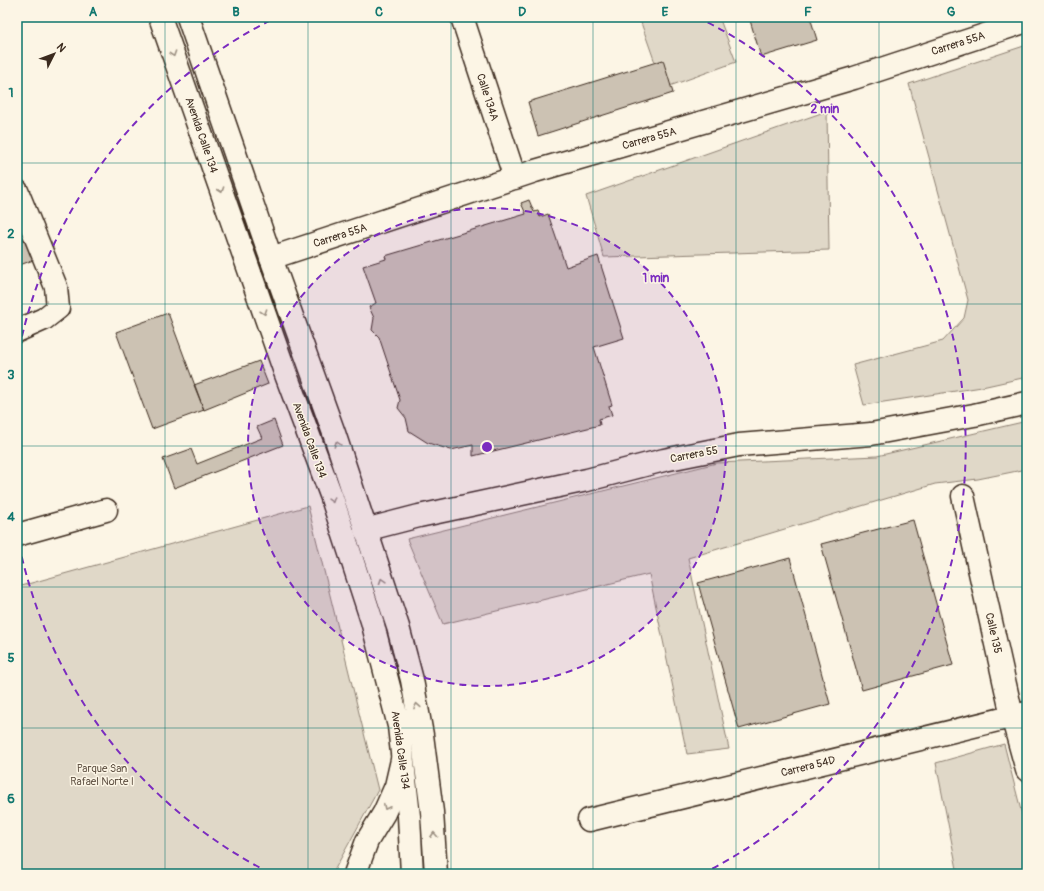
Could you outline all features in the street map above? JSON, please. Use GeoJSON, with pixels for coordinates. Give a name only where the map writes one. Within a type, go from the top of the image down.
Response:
{"type":"FeatureCollection","features":[{"type":"Feature","properties":{"kind":"street","name":"Avenida Calle 134"},"geometry":{"type":"LineString","coordinates":[[160,17],[285,372],[331,495],[372,621],[399,726],[410,816],[412,874]]}},
{"type":"Feature","properties":{"kind":"street","name":"Avenida Calle 134"},"geometry":{"type":"LineString","coordinates":[[188,17],[271,258],[334,433],[398,627],[412,680],[428,774],[436,874]]}},
{"type":"Feature","properties":{"kind":"street","name":"Calle 134A"},"geometry":{"type":"LineString","coordinates":[[462,17],[515,178]]}},
{"type":"Feature","properties":{"kind":"street","name":"Carrera 55A"},"geometry":{"type":"LineString","coordinates":[[271,258],[515,178],[854,78],[1027,21]]}},
{"type":"Feature","properties":{"kind":"street"},"geometry":{"type":"LineString","coordinates":[[17,191],[56,287],[58,308],[44,319],[17,331]]}},
{"type":"Feature","properties":{"kind":"street","name":"Carrera 55"},"geometry":{"type":"LineString","coordinates":[[365,530],[419,516],[587,480],[664,460],[739,445],[871,434],[974,415],[1027,403]]}},
{"type":"Feature","properties":{"kind":"street","name":"Calle 135"},"geometry":{"type":"LineString","coordinates":[[963,496],[1020,714],[1027,770]]}},
{"type":"Feature","properties":{"kind":"street"},"geometry":{"type":"LineString","coordinates":[[17,535],[106,510]]}},
{"type":"Feature","properties":{"kind":"street","name":"Carrera 54D"},"geometry":{"type":"LineString","coordinates":[[589,820],[1020,714]]}},
{"type":"Feature","properties":{"kind":"street"},"geometry":{"type":"LineString","coordinates":[[355,874],[367,841],[384,813],[396,786],[403,757]]}},
{"type":"Feature","properties":{"kind":"green space"},"geometry":{"type":"Polygon","coordinates":[[[639,17],[719,17],[736,62],[664,88],[639,17]]]}},
{"type":"Feature","properties":{"kind":"green space"},"geometry":{"type":"Polygon","coordinates":[[[1027,45],[1027,377],[982,387],[864,405],[853,365],[943,341],[964,318],[968,300],[909,84],[1027,45]]]}},
{"type":"Feature","properties":{"kind":"green space"},"geometry":{"type":"Polygon","coordinates":[[[827,111],[829,250],[604,257],[586,196],[827,111]]]}},
{"type":"Feature","properties":{"kind":"green space"},"geometry":{"type":"Polygon","coordinates":[[[1027,421],[1027,469],[978,479],[935,484],[688,558],[729,749],[687,754],[649,574],[443,624],[407,539],[717,463],[877,456],[1027,421]]]}},
{"type":"Feature","properties":{"kind":"green space","name":"Parque San Rafael Norte I"},"geometry":{"type":"Polygon","coordinates":[[[308,506],[378,790],[335,869],[335,874],[17,874],[17,587],[308,506]]]}},
{"type":"Feature","properties":{"kind":"green space"},"geometry":{"type":"Polygon","coordinates":[[[1004,744],[1027,834],[1027,874],[958,874],[936,763],[1004,744]]]}},
{"type":"Feature","properties":{"kind":"building"},"geometry":{"type":"Polygon","coordinates":[[[749,17],[810,17],[817,40],[761,57],[749,17]]]}},
{"type":"Feature","properties":{"kind":"building"},"geometry":{"type":"Polygon","coordinates":[[[663,60],[673,93],[538,136],[528,102],[663,60]]]}},
{"type":"Feature","properties":{"kind":"building"},"geometry":{"type":"Polygon","coordinates":[[[529,200],[534,212],[538,211],[540,217],[548,214],[566,267],[598,256],[624,338],[594,347],[612,405],[609,406],[612,415],[599,419],[600,425],[473,456],[473,445],[451,450],[428,443],[409,431],[406,418],[398,408],[400,400],[379,337],[372,330],[374,318],[369,307],[376,303],[363,266],[386,259],[385,256],[526,214],[521,203],[529,200]]]}},
{"type":"Feature","properties":{"kind":"building"},"geometry":{"type":"Polygon","coordinates":[[[28,238],[36,259],[17,266],[17,242],[28,238]]]}},
{"type":"Feature","properties":{"kind":"building"},"geometry":{"type":"Polygon","coordinates":[[[168,313],[204,410],[152,429],[116,332],[168,313]]]}},
{"type":"Feature","properties":{"kind":"building"},"geometry":{"type":"Polygon","coordinates":[[[259,361],[268,384],[204,410],[194,385],[259,361]]]}},
{"type":"Feature","properties":{"kind":"building"},"geometry":{"type":"Polygon","coordinates":[[[274,420],[283,445],[174,488],[163,459],[191,449],[197,464],[262,438],[257,427],[274,420]]]}},
{"type":"Feature","properties":{"kind":"building"},"geometry":{"type":"Polygon","coordinates":[[[913,520],[953,665],[862,690],[821,544],[913,520]]]}},
{"type":"Feature","properties":{"kind":"building"},"geometry":{"type":"Polygon","coordinates":[[[790,558],[830,704],[739,729],[698,583],[790,558]]]}}]}
